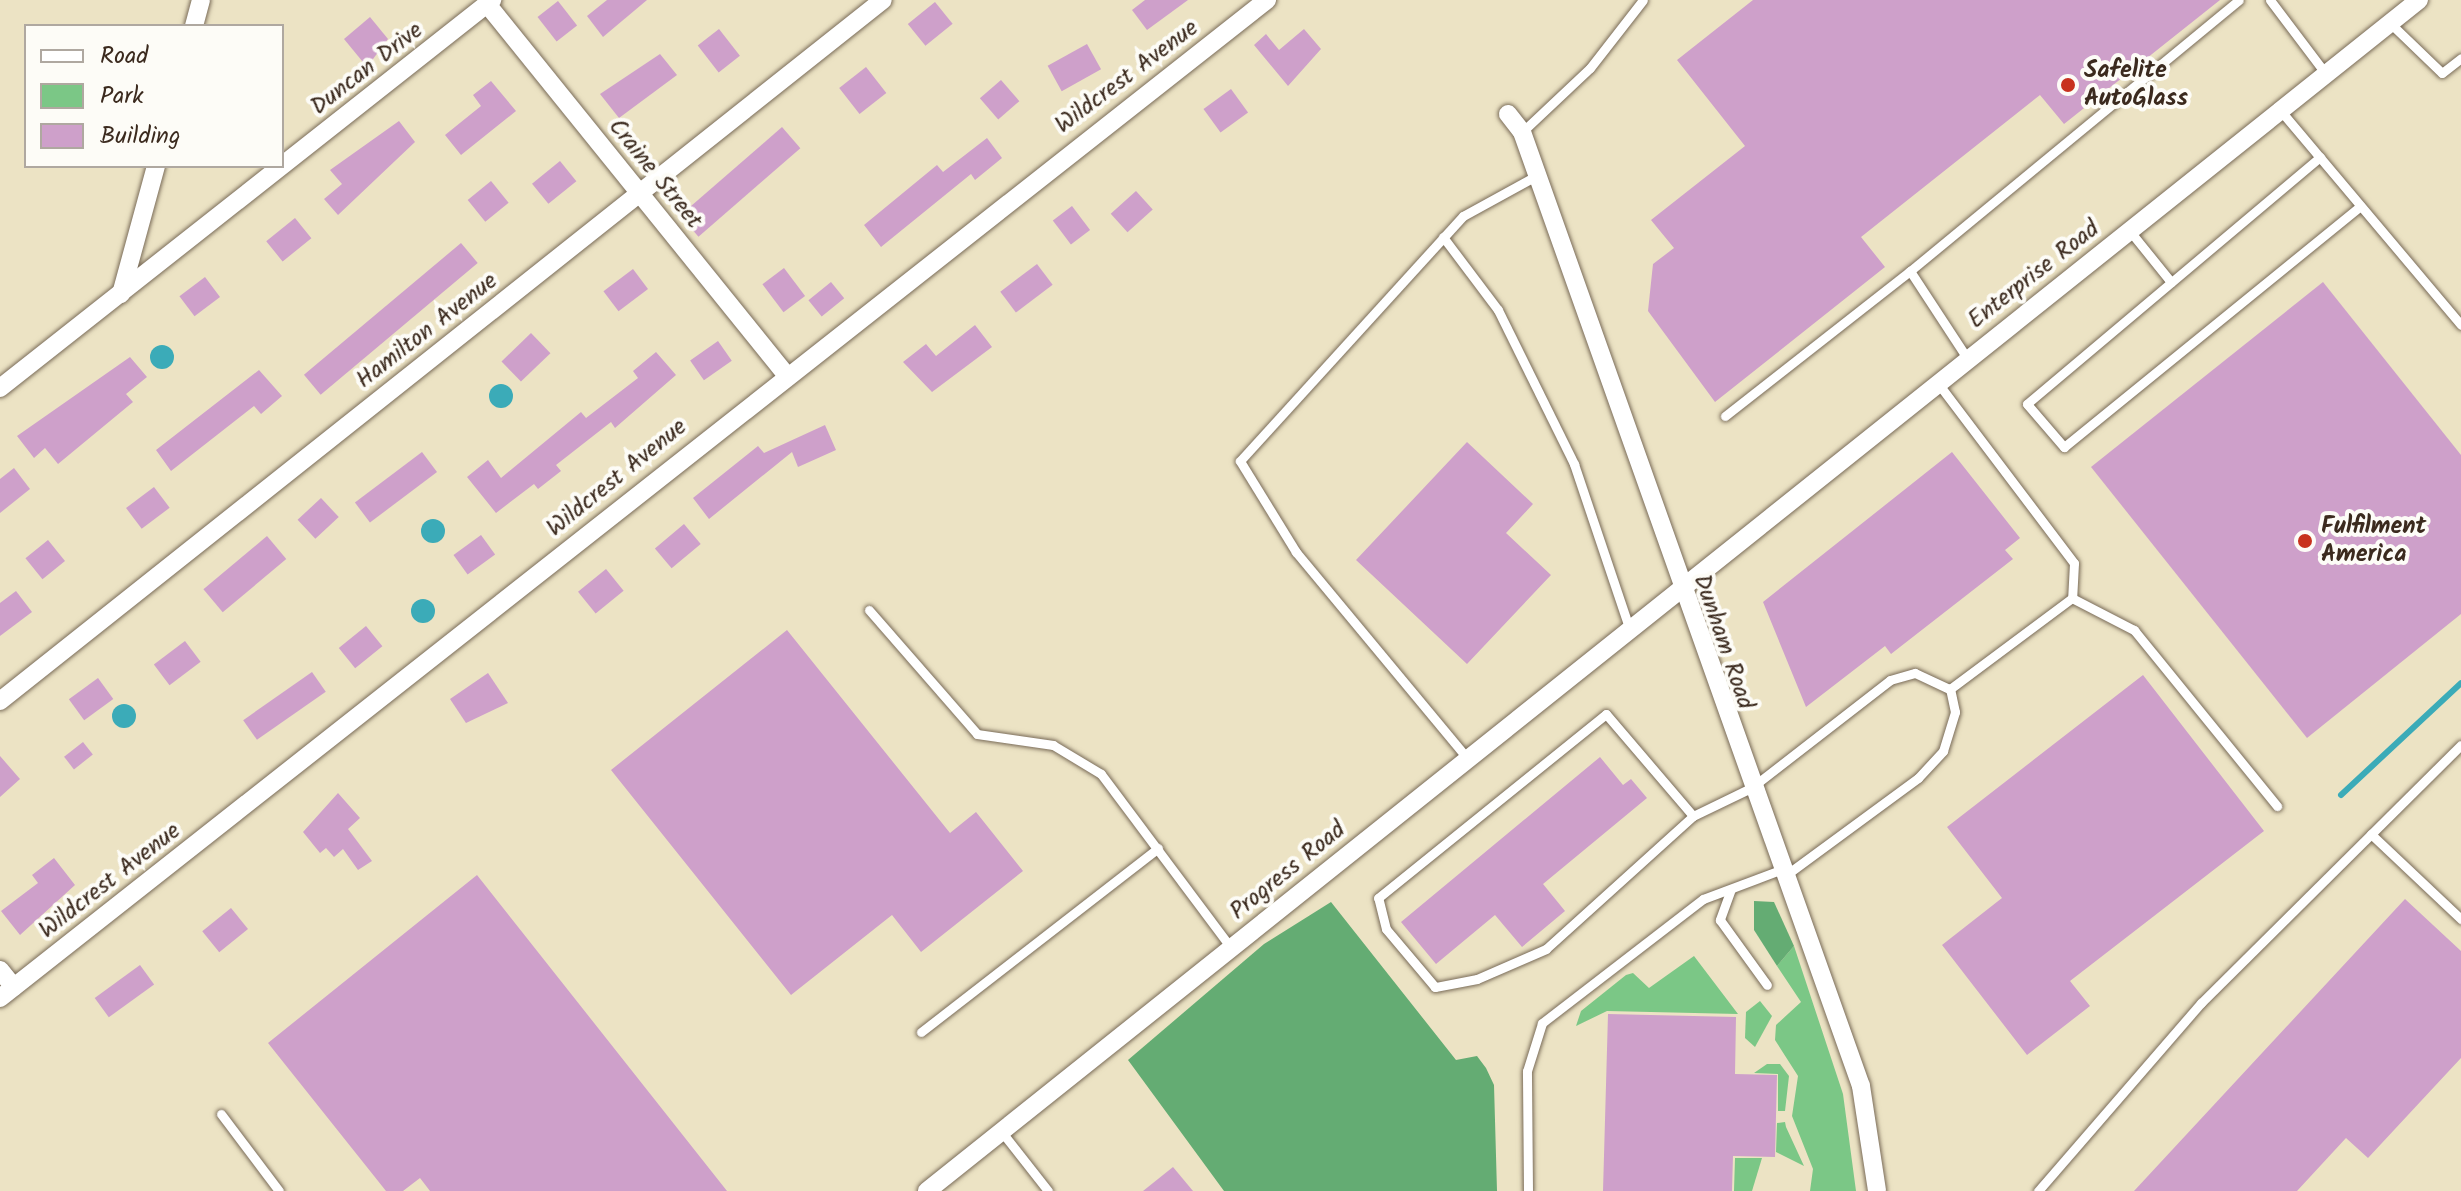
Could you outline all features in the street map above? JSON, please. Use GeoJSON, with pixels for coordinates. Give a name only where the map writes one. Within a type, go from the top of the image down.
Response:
{"type":"FeatureCollection","features":[{"type":"Feature","properties":{"kind":"street"},"geometry":{"type":"LineString","coordinates":[[195,24],[201,0]]}},
{"type":"Feature","properties":{"kind":"street","name":"Hamilton Avenue"},"geometry":{"type":"LineString","coordinates":[[0,701],[883,0]]}},
{"type":"Feature","properties":{"kind":"street","name":"Wildcrest Avenue"},"geometry":{"type":"LineString","coordinates":[[7,993],[785,373],[1267,0]]}},
{"type":"Feature","properties":{"kind":"street","name":"Craine Street"},"geometry":{"type":"LineString","coordinates":[[490,2],[785,373]]}},
{"type":"Feature","properties":{"kind":"street","name":"Duncan Drive"},"geometry":{"type":"LineString","coordinates":[[284,165],[490,2]]}},
{"type":"Feature","properties":{"kind":"street","name":"Enterprise Road"},"geometry":{"type":"LineString","coordinates":[[1679,588],[2390,23],[2410,2]]}},
{"type":"Feature","properties":{"kind":"street","name":"Dunham Road"},"geometry":{"type":"LineString","coordinates":[[1508,114],[1522,132],[1532,178],[1861,1086],[1877,1191]]}},
{"type":"Feature","properties":{"kind":"street"},"geometry":{"type":"LineString","coordinates":[[121,294],[155,168]]}},
{"type":"Feature","properties":{"kind":"street","name":"Duncan Drive"},"geometry":{"type":"LineString","coordinates":[[0,388],[280,168]]}},
{"type":"Feature","properties":{"kind":"street","name":"Progress Road"},"geometry":{"type":"LineString","coordinates":[[927,1191],[1679,588]]}},
{"type":"Feature","properties":{"kind":"street"},"geometry":{"type":"LineString","coordinates":[[0,970],[7,993]]}},
{"type":"Feature","properties":{"kind":"lane"},"geometry":{"type":"LineString","coordinates":[[1522,132],[1590,68],[1643,0]]}},
{"type":"Feature","properties":{"kind":"lane"},"geometry":{"type":"LineString","coordinates":[[1725,416],[1910,271],[2239,0]]}},
{"type":"Feature","properties":{"kind":"lane"},"geometry":{"type":"LineString","coordinates":[[2270,0],[2326,74]]}},
{"type":"Feature","properties":{"kind":"lane"},"geometry":{"type":"LineString","coordinates":[[2390,23],[2442,73],[2461,58]]}},
{"type":"Feature","properties":{"kind":"lane"},"geometry":{"type":"LineString","coordinates":[[2280,110],[2461,325]]}},
{"type":"Feature","properties":{"kind":"lane"},"geometry":{"type":"LineString","coordinates":[[2320,157],[2027,404],[2064,447],[2361,206]]}},
{"type":"Feature","properties":{"kind":"lane"},"geometry":{"type":"LineString","coordinates":[[1467,758],[1296,552],[1240,461],[1463,216],[1532,178]]}},
{"type":"Feature","properties":{"kind":"lane"},"geometry":{"type":"LineString","coordinates":[[2129,230],[2171,282]]}},
{"type":"Feature","properties":{"kind":"lane"},"geometry":{"type":"LineString","coordinates":[[1443,237],[1498,310],[1574,464],[1629,627]]}},
{"type":"Feature","properties":{"kind":"lane"},"geometry":{"type":"LineString","coordinates":[[1910,271],[1967,358]]}},
{"type":"Feature","properties":{"kind":"lane"},"geometry":{"type":"LineString","coordinates":[[1937,382],[2074,563],[2072,598]]}},
{"type":"Feature","properties":{"kind":"lane"},"geometry":{"type":"LineString","coordinates":[[1950,689],[2072,598]]}},
{"type":"Feature","properties":{"kind":"lane"},"geometry":{"type":"LineString","coordinates":[[2072,598],[2134,630],[2277,806]]}},
{"type":"Feature","properties":{"kind":"lane"},"geometry":{"type":"LineString","coordinates":[[869,610],[957,718],[989,741],[1078,754],[1158,848],[1231,948]]}},
{"type":"Feature","properties":{"kind":"lane"},"geometry":{"type":"LineString","coordinates":[[1693,816],[1606,714],[1378,898],[1386,929],[1435,987],[1477,979],[1546,949],[1693,816],[1751,788],[1890,680],[1915,673],[1950,689]]}},
{"type":"Feature","properties":{"kind":"lane"},"geometry":{"type":"LineString","coordinates":[[1528,1191],[1527,1071],[1542,1023],[1703,899],[1782,874],[1918,778],[1943,751],[1955,712],[1950,689]]}},
{"type":"Feature","properties":{"kind":"lane"},"geometry":{"type":"LineString","coordinates":[[2038,1191],[2201,1003],[2461,745]]}},
{"type":"Feature","properties":{"kind":"lane"},"geometry":{"type":"LineString","coordinates":[[2371,834],[2461,919]]}},
{"type":"Feature","properties":{"kind":"lane"},"geometry":{"type":"LineString","coordinates":[[921,1032],[1158,848]]}},
{"type":"Feature","properties":{"kind":"lane"},"geometry":{"type":"LineString","coordinates":[[1731,889],[1720,920],[1767,985]]}},
{"type":"Feature","properties":{"kind":"lane"},"geometry":{"type":"LineString","coordinates":[[221,1114],[279,1191]]}},
{"type":"Feature","properties":{"kind":"lane"},"geometry":{"type":"LineString","coordinates":[[1001,1131],[1048,1191]]}},
{"type":"Feature","properties":{"kind":"green space"},"geometry":{"type":"Polygon","coordinates":[[[1754,901],[1774,902],[1794,946],[1777,966],[1754,930],[1754,901]]]}},
{"type":"Feature","properties":{"kind":"green space"},"geometry":{"type":"Polygon","coordinates":[[[1331,902],[1456,1060],[1477,1056],[1486,1068],[1494,1085],[1497,1191],[1224,1191],[1128,1060],[1264,944],[1331,902]]]}},
{"type":"Feature","properties":{"kind":"green space"},"geometry":{"type":"Polygon","coordinates":[[[1794,946],[1843,1094],[1856,1191],[1810,1191],[1813,1169],[1792,1116],[1798,1076],[1775,1040],[1776,1025],[1801,1002],[1777,966],[1794,946]]]}},
{"type":"Feature","properties":{"kind":"green space"},"geometry":{"type":"Polygon","coordinates":[[[1694,956],[1738,1014],[1607,1011],[1576,1026],[1581,1011],[1626,975],[1633,973],[1649,988],[1694,956]]]}},
{"type":"Feature","properties":{"kind":"green space"},"geometry":{"type":"Polygon","coordinates":[[[1760,1001],[1772,1016],[1755,1047],[1745,1038],[1746,1012],[1760,1001]]]}},
{"type":"Feature","properties":{"kind":"green space"},"geometry":{"type":"Polygon","coordinates":[[[1767,1064],[1780,1064],[1789,1076],[1785,1111],[1778,1111],[1778,1074],[1754,1073],[1767,1064]]]}},
{"type":"Feature","properties":{"kind":"green space"},"geometry":{"type":"Polygon","coordinates":[[[1785,1122],[1804,1166],[1776,1152],[1777,1123],[1785,1122]]]}},
{"type":"Feature","properties":{"kind":"green space"},"geometry":{"type":"Polygon","coordinates":[[[1735,1158],[1762,1158],[1752,1191],[1734,1191],[1735,1158]]]}},
{"type":"Feature","properties":{"kind":"water"},"geometry":{"type":"Polygon","coordinates":[[[162,345],[170,349],[174,357],[170,365],[162,369],[154,365],[150,357],[154,349],[162,345]]]}},
{"type":"Feature","properties":{"kind":"water"},"geometry":{"type":"Polygon","coordinates":[[[501,384],[509,388],[513,396],[509,404],[501,408],[493,404],[489,396],[493,388],[501,384]]]}},
{"type":"Feature","properties":{"kind":"water"},"geometry":{"type":"Polygon","coordinates":[[[433,519],[441,523],[445,531],[441,539],[433,543],[425,539],[421,531],[425,523],[433,519]]]}},
{"type":"Feature","properties":{"kind":"water"},"geometry":{"type":"Polygon","coordinates":[[[423,599],[431,603],[435,611],[431,619],[423,623],[415,619],[411,611],[415,603],[423,599]]]}},
{"type":"Feature","properties":{"kind":"water"},"geometry":{"type":"Polygon","coordinates":[[[124,704],[132,708],[136,716],[132,724],[124,728],[116,724],[112,716],[116,708],[124,704]]]}},
{"type":"Feature","properties":{"kind":"building"},"geometry":{"type":"Polygon","coordinates":[[[607,0],[647,0],[603,37],[587,16],[607,0]]]}},
{"type":"Feature","properties":{"kind":"building"},"geometry":{"type":"Polygon","coordinates":[[[1145,0],[1188,0],[1147,30],[1132,10],[1145,0]]]}},
{"type":"Feature","properties":{"kind":"building"},"geometry":{"type":"Polygon","coordinates":[[[1753,0],[2220,0],[2064,124],[2040,95],[1861,237],[1885,267],[1715,402],[1648,311],[1653,264],[1674,248],[1651,220],[1745,146],[1677,60],[1753,0]]]}},
{"type":"Feature","properties":{"kind":"building"},"geometry":{"type":"Polygon","coordinates":[[[558,1],[577,25],[557,41],[538,17],[558,1]]]}},
{"type":"Feature","properties":{"kind":"building"},"geometry":{"type":"Polygon","coordinates":[[[935,2],[953,24],[925,46],[908,24],[935,2]]]}},
{"type":"Feature","properties":{"kind":"building"},"geometry":{"type":"Polygon","coordinates":[[[370,17],[388,39],[367,67],[344,39],[370,17]]]}},
{"type":"Feature","properties":{"kind":"building"},"geometry":{"type":"Polygon","coordinates":[[[719,29],[740,56],[719,72],[698,46],[719,29]]]}},
{"type":"Feature","properties":{"kind":"building"},"geometry":{"type":"Polygon","coordinates":[[[1304,29],[1321,49],[1288,86],[1254,45],[1266,34],[1279,50],[1304,29]]]}},
{"type":"Feature","properties":{"kind":"building"},"geometry":{"type":"Polygon","coordinates":[[[1087,44],[1101,69],[1062,91],[1048,66],[1087,44]]]}},
{"type":"Feature","properties":{"kind":"building"},"geometry":{"type":"Polygon","coordinates":[[[660,54],[677,75],[619,118],[600,94],[660,54]]]}},
{"type":"Feature","properties":{"kind":"building"},"geometry":{"type":"Polygon","coordinates":[[[866,67],[886,93],[860,114],[839,88],[866,67]]]}},
{"type":"Feature","properties":{"kind":"building"},"geometry":{"type":"Polygon","coordinates":[[[1001,80],[1019,101],[998,120],[980,98],[1001,80]]]}},
{"type":"Feature","properties":{"kind":"building"},"geometry":{"type":"Polygon","coordinates":[[[491,81],[516,111],[461,155],[445,135],[481,106],[473,95],[491,81]]]}},
{"type":"Feature","properties":{"kind":"building"},"geometry":{"type":"Polygon","coordinates":[[[1231,89],[1248,112],[1221,132],[1203,109],[1231,89]]]}},
{"type":"Feature","properties":{"kind":"building"},"geometry":{"type":"Polygon","coordinates":[[[399,121],[415,142],[338,215],[324,199],[342,184],[330,170],[399,121]]]}},
{"type":"Feature","properties":{"kind":"building"},"geometry":{"type":"Polygon","coordinates":[[[782,127],[800,148],[698,237],[680,216],[782,127]]]}},
{"type":"Feature","properties":{"kind":"building"},"geometry":{"type":"Polygon","coordinates":[[[987,138],[1002,158],[975,180],[971,174],[881,247],[864,225],[937,165],[943,172],[987,138]]]}},
{"type":"Feature","properties":{"kind":"building"},"geometry":{"type":"Polygon","coordinates":[[[560,161],[576,181],[548,204],[532,184],[560,161]]]}},
{"type":"Feature","properties":{"kind":"building"},"geometry":{"type":"Polygon","coordinates":[[[491,181],[509,203],[485,222],[468,200],[491,181]]]}},
{"type":"Feature","properties":{"kind":"building"},"geometry":{"type":"Polygon","coordinates":[[[1136,191],[1153,210],[1127,232],[1111,214],[1136,191]]]}},
{"type":"Feature","properties":{"kind":"building"},"geometry":{"type":"Polygon","coordinates":[[[1072,206],[1090,230],[1071,244],[1053,220],[1072,206]]]}},
{"type":"Feature","properties":{"kind":"building"},"geometry":{"type":"Polygon","coordinates":[[[295,218],[311,238],[283,261],[266,241],[295,218]]]}},
{"type":"Feature","properties":{"kind":"building"},"geometry":{"type":"Polygon","coordinates":[[[461,243],[478,263],[321,395],[304,375],[461,243]]]}},
{"type":"Feature","properties":{"kind":"building"},"geometry":{"type":"Polygon","coordinates":[[[1037,264],[1053,285],[1016,312],[1000,292],[1037,264]]]}},
{"type":"Feature","properties":{"kind":"building"},"geometry":{"type":"Polygon","coordinates":[[[784,268],[805,296],[784,312],[762,284],[784,268]]]}},
{"type":"Feature","properties":{"kind":"building"},"geometry":{"type":"Polygon","coordinates":[[[633,269],[648,289],[618,311],[603,291],[633,269]]]}},
{"type":"Feature","properties":{"kind":"building"},"geometry":{"type":"Polygon","coordinates":[[[205,277],[220,297],[194,316],[179,296],[205,277]]]}},
{"type":"Feature","properties":{"kind":"building"},"geometry":{"type":"Polygon","coordinates":[[[831,282],[844,298],[822,317],[808,300],[831,282]]]}},
{"type":"Feature","properties":{"kind":"building","name":"Fulfilment America"},"geometry":{"type":"Polygon","coordinates":[[[2323,282],[2461,455],[2461,614],[2307,738],[2091,467],[2323,282]]]}},
{"type":"Feature","properties":{"kind":"building"},"geometry":{"type":"Polygon","coordinates":[[[975,325],[992,347],[932,392],[903,362],[926,344],[936,356],[975,325]]]}},
{"type":"Feature","properties":{"kind":"building"},"geometry":{"type":"Polygon","coordinates":[[[531,333],[550,353],[521,382],[502,361],[531,333]]]}},
{"type":"Feature","properties":{"kind":"building"},"geometry":{"type":"Polygon","coordinates":[[[718,341],[732,361],[704,380],[690,361],[718,341]]]}},
{"type":"Feature","properties":{"kind":"building"},"geometry":{"type":"Polygon","coordinates":[[[656,352],[676,375],[615,428],[611,422],[556,465],[561,471],[538,489],[534,484],[496,513],[467,477],[488,460],[501,478],[581,412],[586,418],[638,378],[633,371],[656,352]]]}},
{"type":"Feature","properties":{"kind":"building"},"geometry":{"type":"Polygon","coordinates":[[[130,357],[147,377],[126,394],[133,402],[58,464],[45,448],[34,458],[17,436],[130,357]]]}},
{"type":"Feature","properties":{"kind":"building"},"geometry":{"type":"Polygon","coordinates":[[[259,370],[282,396],[261,414],[254,406],[171,471],[156,450],[259,370]]]}},
{"type":"Feature","properties":{"kind":"building"},"geometry":{"type":"Polygon","coordinates":[[[825,425],[836,450],[798,467],[792,452],[709,519],[693,498],[758,446],[764,453],[825,425]]]}},
{"type":"Feature","properties":{"kind":"building"},"geometry":{"type":"Polygon","coordinates":[[[1467,442],[1533,504],[1506,533],[1551,575],[1467,664],[1356,560],[1467,442]]]}},
{"type":"Feature","properties":{"kind":"building"},"geometry":{"type":"Polygon","coordinates":[[[422,452],[437,472],[370,523],[355,503],[422,452]]]}},
{"type":"Feature","properties":{"kind":"building"},"geometry":{"type":"Polygon","coordinates":[[[1952,452],[2020,538],[2005,550],[2013,559],[1891,654],[1885,646],[1806,707],[1763,602],[1952,452]]]}},
{"type":"Feature","properties":{"kind":"building"},"geometry":{"type":"Polygon","coordinates":[[[14,468],[30,489],[0,513],[0,479],[14,468]]]}},
{"type":"Feature","properties":{"kind":"building"},"geometry":{"type":"Polygon","coordinates":[[[154,487],[170,508],[142,529],[126,508],[154,487]]]}},
{"type":"Feature","properties":{"kind":"building"},"geometry":{"type":"Polygon","coordinates":[[[321,498],[339,517],[315,539],[298,520],[321,498]]]}},
{"type":"Feature","properties":{"kind":"building"},"geometry":{"type":"Polygon","coordinates":[[[684,524],[701,544],[672,568],[655,548],[684,524]]]}},
{"type":"Feature","properties":{"kind":"building"},"geometry":{"type":"Polygon","coordinates":[[[481,535],[495,554],[468,574],[453,555],[481,535]]]}},
{"type":"Feature","properties":{"kind":"building"},"geometry":{"type":"Polygon","coordinates":[[[267,536],[286,559],[223,612],[203,589],[267,536]]]}},
{"type":"Feature","properties":{"kind":"building"},"geometry":{"type":"Polygon","coordinates":[[[48,540],[65,561],[42,579],[25,558],[48,540]]]}},
{"type":"Feature","properties":{"kind":"building"},"geometry":{"type":"Polygon","coordinates":[[[606,569],[624,591],[596,613],[578,592],[606,569]]]}},
{"type":"Feature","properties":{"kind":"building"},"geometry":{"type":"Polygon","coordinates":[[[16,591],[32,612],[0,636],[0,603],[16,591]]]}},
{"type":"Feature","properties":{"kind":"building"},"geometry":{"type":"Polygon","coordinates":[[[366,626],[382,646],[355,668],[339,648],[366,626]]]}},
{"type":"Feature","properties":{"kind":"building"},"geometry":{"type":"Polygon","coordinates":[[[787,630],[950,833],[976,812],[1023,871],[921,952],[892,915],[791,995],[611,770],[787,630]]]}},
{"type":"Feature","properties":{"kind":"building"},"geometry":{"type":"Polygon","coordinates":[[[185,641],[201,662],[170,685],[154,664],[185,641]]]}},
{"type":"Feature","properties":{"kind":"building"},"geometry":{"type":"Polygon","coordinates":[[[312,672],[326,692],[257,740],[243,720],[312,672]]]}},
{"type":"Feature","properties":{"kind":"building"},"geometry":{"type":"Polygon","coordinates":[[[488,673],[508,703],[466,723],[450,699],[488,673]]]}},
{"type":"Feature","properties":{"kind":"building"},"geometry":{"type":"Polygon","coordinates":[[[2143,675],[2264,831],[2070,981],[2090,1006],[2027,1055],[1942,945],[2002,898],[1947,827],[2143,675]]]}},
{"type":"Feature","properties":{"kind":"building"},"geometry":{"type":"Polygon","coordinates":[[[98,678],[113,699],[84,720],[69,699],[98,678]]]}},
{"type":"Feature","properties":{"kind":"building"},"geometry":{"type":"Polygon","coordinates":[[[83,742],[93,755],[74,769],[64,757],[83,742]]]}},
{"type":"Feature","properties":{"kind":"building"},"geometry":{"type":"Polygon","coordinates":[[[0,756],[20,779],[0,797],[0,756]]]}},
{"type":"Feature","properties":{"kind":"building"},"geometry":{"type":"Polygon","coordinates":[[[1600,757],[1623,785],[1631,779],[1647,798],[1543,884],[1565,911],[1522,947],[1495,915],[1436,964],[1401,922],[1600,757]]]}},
{"type":"Feature","properties":{"kind":"building"},"geometry":{"type":"Polygon","coordinates":[[[338,793],[360,818],[348,829],[372,861],[358,870],[343,849],[334,857],[326,848],[320,853],[303,832],[338,793]]]}},
{"type":"Feature","properties":{"kind":"building"},"geometry":{"type":"Polygon","coordinates":[[[54,858],[75,885],[20,935],[1,911],[38,883],[32,875],[54,858]]]}},
{"type":"Feature","properties":{"kind":"building"},"geometry":{"type":"Polygon","coordinates":[[[477,875],[727,1191],[430,1191],[420,1178],[403,1191],[386,1191],[268,1043],[477,875]]]}},
{"type":"Feature","properties":{"kind":"building"},"geometry":{"type":"Polygon","coordinates":[[[2405,899],[2461,951],[2461,1058],[2368,1158],[2346,1138],[2297,1191],[2134,1191],[2405,899]]]}},
{"type":"Feature","properties":{"kind":"building"},"geometry":{"type":"Polygon","coordinates":[[[231,908],[248,929],[219,952],[202,931],[231,908]]]}},
{"type":"Feature","properties":{"kind":"building"},"geometry":{"type":"Polygon","coordinates":[[[140,965],[154,984],[109,1017],[95,998],[140,965]]]}},
{"type":"Feature","properties":{"kind":"building"},"geometry":{"type":"Polygon","coordinates":[[[1608,1014],[1736,1017],[1735,1074],[1777,1075],[1775,1157],[1733,1156],[1732,1191],[1603,1191],[1608,1014]]]}},
{"type":"Feature","properties":{"kind":"building"},"geometry":{"type":"Polygon","coordinates":[[[1173,1167],[1193,1191],[1143,1191],[1173,1167]]]}},
{"type":"Feature","properties":{"kind":"waterway"},"geometry":{"type":"LineString","coordinates":[[2341,795],[2461,683]]}},
{"type":"Feature","properties":{"kind":"place","name":"Safelite AutoGlass"},"geometry":{"type":"Point","coordinates":[2068,85]}},
{"type":"Feature","properties":{"kind":"place","name":"Fulfilment America"},"geometry":{"type":"Point","coordinates":[2305,541]}}]}
